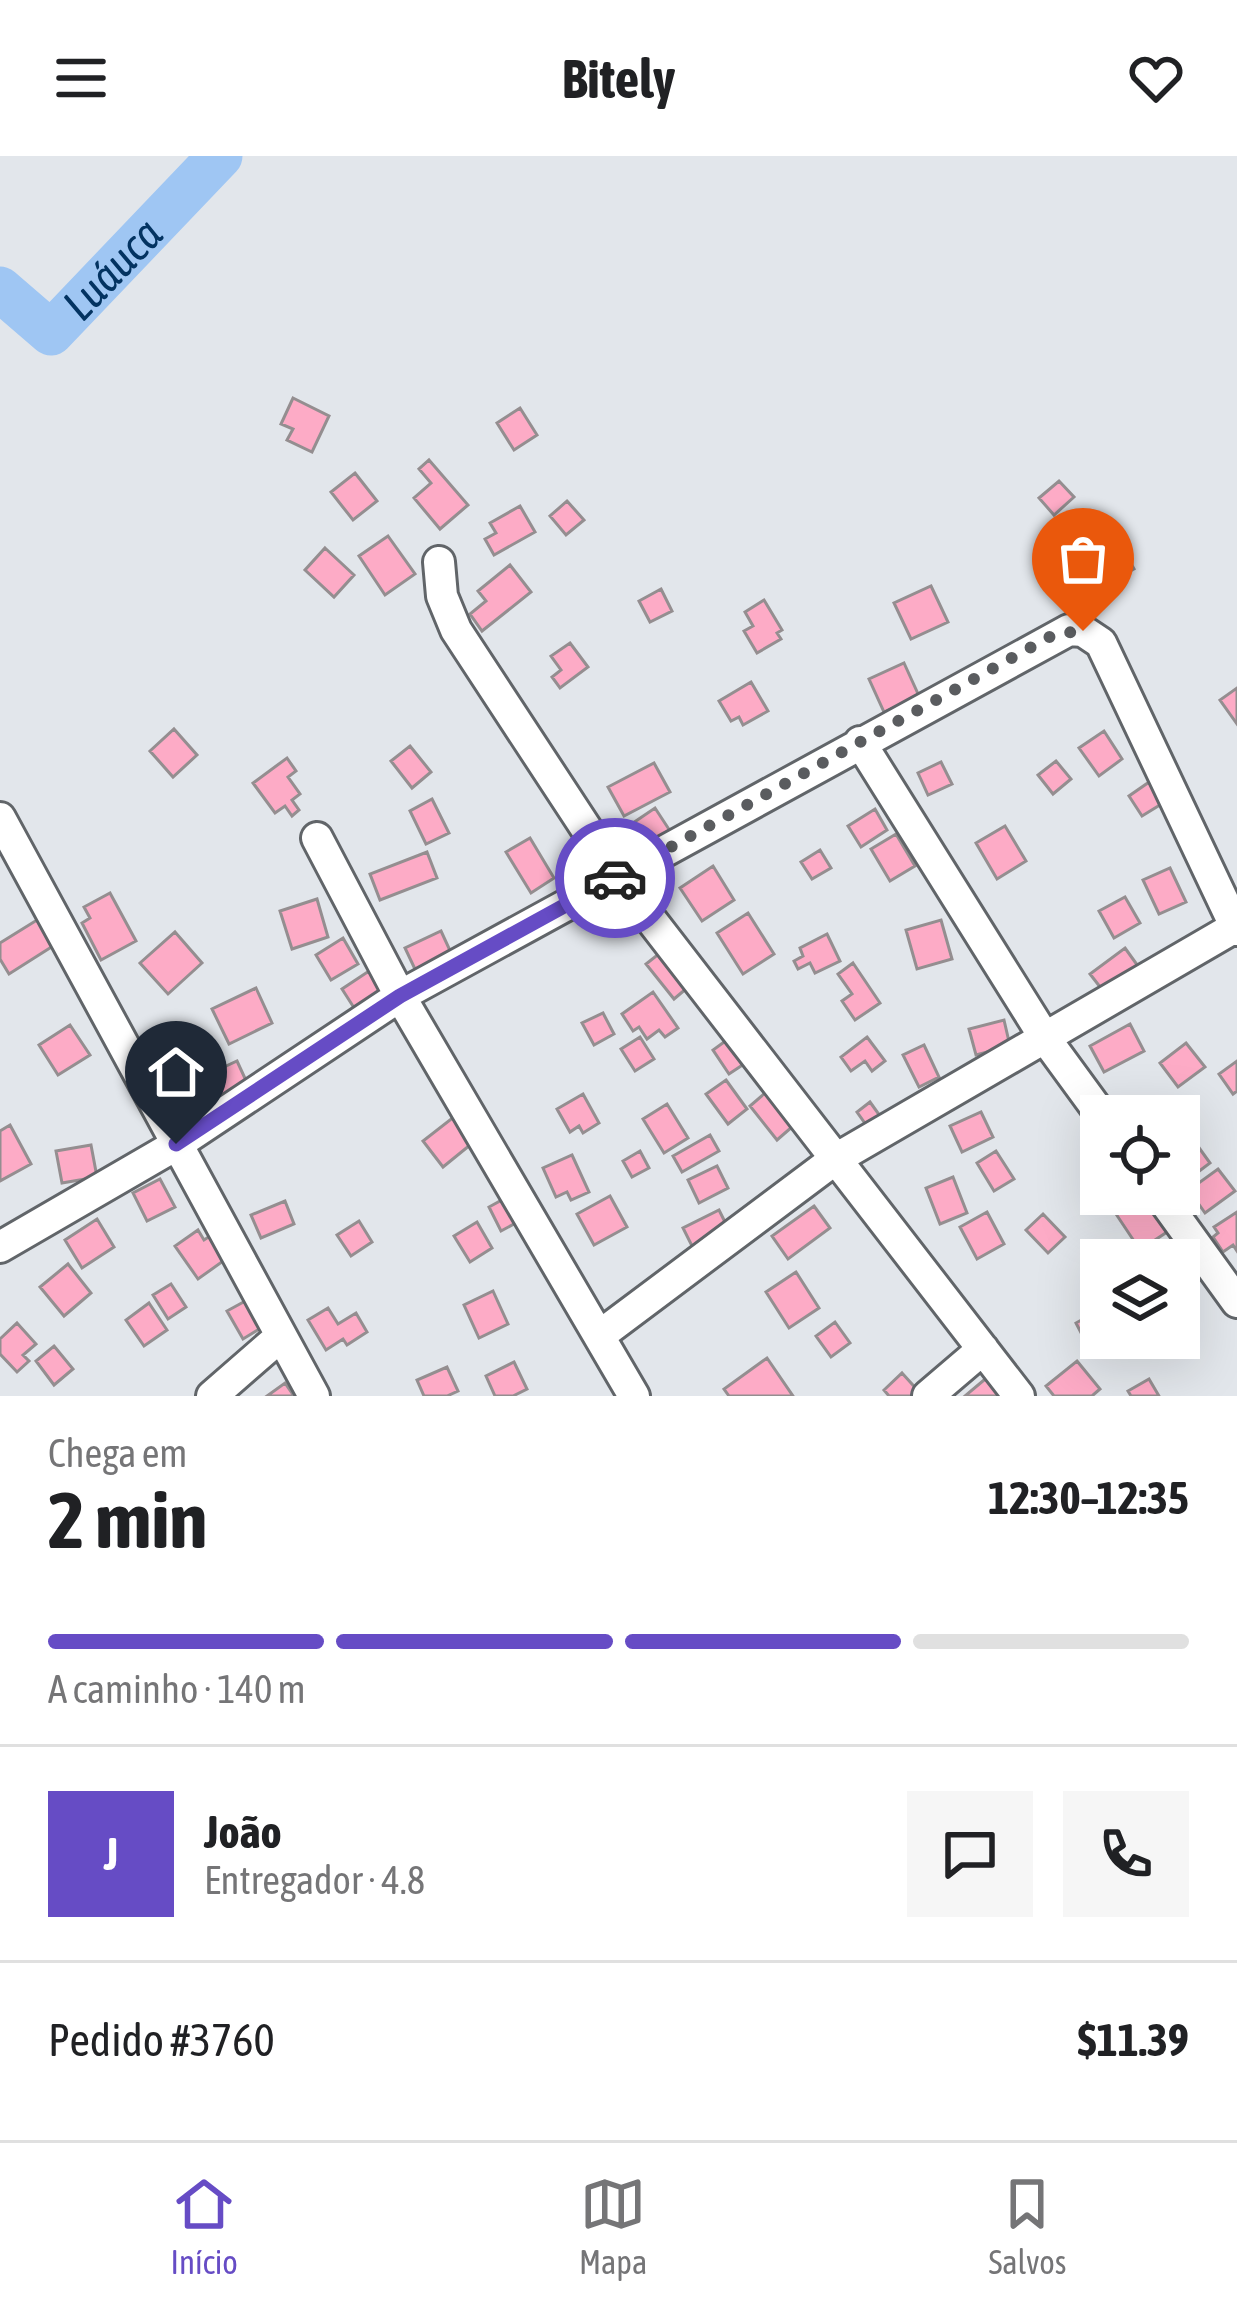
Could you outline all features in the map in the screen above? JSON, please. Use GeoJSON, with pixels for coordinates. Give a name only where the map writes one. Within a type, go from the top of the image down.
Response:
{"type":"FeatureCollection","features":[{"type":"Feature","properties":{"kind":"street"},"geometry":{"type":"LineString","coordinates":[[439,562],[442,596],[455,630],[618,877],[1018,1396]]}},
{"type":"Feature","properties":{"kind":"street"},"geometry":{"type":"LineString","coordinates":[[0,1247],[176,1144],[400,996],[1055,634],[1083,631],[1101,643],[1236,928],[835,1160],[599,1336]]}},
{"type":"Feature","properties":{"kind":"street"},"geometry":{"type":"LineString","coordinates":[[860,742],[1045,1038],[1087,1095]]}},
{"type":"Feature","properties":{"kind":"street"},"geometry":{"type":"LineString","coordinates":[[0,818],[314,1396]]}},
{"type":"Feature","properties":{"kind":"street"},"geometry":{"type":"LineString","coordinates":[[317,838],[400,996],[634,1396]]}},
{"type":"Feature","properties":{"kind":"street"},"geometry":{"type":"LineString","coordinates":[[1174,1215],[1237,1302]]}},
{"type":"Feature","properties":{"kind":"street"},"geometry":{"type":"LineString","coordinates":[[212,1396],[281,1336]]}},
{"type":"Feature","properties":{"kind":"street"},"geometry":{"type":"LineString","coordinates":[[928,1396],[983,1349]]}},
{"type":"Feature","properties":{"kind":"building"},"geometry":{"type":"Polygon","coordinates":[[[293,398],[329,416],[312,452],[287,440],[293,429],[281,424],[293,398]]]}},
{"type":"Feature","properties":{"kind":"building"},"geometry":{"type":"Polygon","coordinates":[[[520,408],[537,435],[514,450],[497,423],[520,408]]]}},
{"type":"Feature","properties":{"kind":"building"},"geometry":{"type":"Polygon","coordinates":[[[429,460],[468,505],[440,529],[414,498],[431,483],[419,469],[429,460]]]}},
{"type":"Feature","properties":{"kind":"building"},"geometry":{"type":"Polygon","coordinates":[[[355,473],[377,501],[353,520],[331,492],[355,473]]]}},
{"type":"Feature","properties":{"kind":"building"},"geometry":{"type":"Polygon","coordinates":[[[1059,481],[1074,497],[1054,515],[1039,498],[1059,481]]]}},
{"type":"Feature","properties":{"kind":"building"},"geometry":{"type":"Polygon","coordinates":[[[567,501],[584,520],[566,535],[550,516],[567,501]]]}},
{"type":"Feature","properties":{"kind":"building"},"geometry":{"type":"Polygon","coordinates":[[[520,506],[535,532],[494,555],[485,539],[496,533],[490,523],[520,506]]]}},
{"type":"Feature","properties":{"kind":"building"},"geometry":{"type":"Polygon","coordinates":[[[388,536],[415,574],[385,595],[359,556],[388,536]]]}},
{"type":"Feature","properties":{"kind":"building"},"geometry":{"type":"Polygon","coordinates":[[[1117,538],[1134,569],[1108,583],[1091,552],[1117,538]]]}},
{"type":"Feature","properties":{"kind":"building"},"geometry":{"type":"Polygon","coordinates":[[[325,548],[354,575],[334,597],[305,570],[325,548]]]}},
{"type":"Feature","properties":{"kind":"building"},"geometry":{"type":"Polygon","coordinates":[[[510,565],[531,592],[482,631],[470,614],[486,601],[478,591],[510,565]]]}},
{"type":"Feature","properties":{"kind":"building"},"geometry":{"type":"Polygon","coordinates":[[[931,586],[948,622],[911,639],[894,603],[931,586]]]}},
{"type":"Feature","properties":{"kind":"building"},"geometry":{"type":"Polygon","coordinates":[[[661,589],[672,611],[650,622],[639,601],[661,589]]]}},
{"type":"Feature","properties":{"kind":"building"},"geometry":{"type":"Polygon","coordinates":[[[764,600],[782,630],[777,633],[781,639],[757,653],[744,631],[753,626],[745,612],[764,600]]]}},
{"type":"Feature","properties":{"kind":"building"},"geometry":{"type":"Polygon","coordinates":[[[570,643],[588,667],[560,688],[552,677],[561,670],[551,656],[570,643]]]}},
{"type":"Feature","properties":{"kind":"building"},"geometry":{"type":"Polygon","coordinates":[[[904,663],[919,696],[884,712],[869,679],[904,663]]]}},
{"type":"Feature","properties":{"kind":"building"},"geometry":{"type":"Polygon","coordinates":[[[751,682],[768,711],[743,725],[739,717],[731,721],[719,701],[751,682]]]}},
{"type":"Feature","properties":{"kind":"building"},"geometry":{"type":"Polygon","coordinates":[[[1237,688],[1237,724],[1220,700],[1237,688]]]}},
{"type":"Feature","properties":{"kind":"building"},"geometry":{"type":"Polygon","coordinates":[[[174,729],[197,755],[173,777],[150,751],[174,729]]]}},
{"type":"Feature","properties":{"kind":"building"},"geometry":{"type":"Polygon","coordinates":[[[1104,731],[1122,759],[1099,776],[1079,748],[1104,731]]]}},
{"type":"Feature","properties":{"kind":"building"},"geometry":{"type":"Polygon","coordinates":[[[410,746],[431,772],[412,788],[391,761],[410,746]]]}},
{"type":"Feature","properties":{"kind":"building"},"geometry":{"type":"Polygon","coordinates":[[[287,758],[296,771],[288,777],[300,794],[292,800],[299,810],[292,816],[285,806],[275,813],[253,783],[287,758]]]}},
{"type":"Feature","properties":{"kind":"building"},"geometry":{"type":"Polygon","coordinates":[[[1056,761],[1071,779],[1053,794],[1038,775],[1056,761]]]}},
{"type":"Feature","properties":{"kind":"building"},"geometry":{"type":"Polygon","coordinates":[[[941,762],[952,784],[928,795],[918,773],[941,762]]]}},
{"type":"Feature","properties":{"kind":"building"},"geometry":{"type":"Polygon","coordinates":[[[654,763],[670,792],[624,816],[608,787],[654,763]]]}},
{"type":"Feature","properties":{"kind":"building"},"geometry":{"type":"Polygon","coordinates":[[[1155,778],[1168,800],[1142,816],[1129,796],[1155,778]]]}},
{"type":"Feature","properties":{"kind":"building"},"geometry":{"type":"Polygon","coordinates":[[[432,799],[449,833],[426,844],[410,811],[432,799]]]}},
{"type":"Feature","properties":{"kind":"building"},"geometry":{"type":"Polygon","coordinates":[[[655,808],[676,840],[651,857],[630,825],[655,808]]]}},
{"type":"Feature","properties":{"kind":"building"},"geometry":{"type":"Polygon","coordinates":[[[875,809],[887,830],[861,847],[848,826],[875,809]]]}},
{"type":"Feature","properties":{"kind":"building"},"geometry":{"type":"Polygon","coordinates":[[[1005,826],[1026,861],[997,879],[976,843],[1005,826]]]}},
{"type":"Feature","properties":{"kind":"building"},"geometry":{"type":"Polygon","coordinates":[[[896,834],[915,866],[890,881],[871,849],[896,834]]]}},
{"type":"Feature","properties":{"kind":"building"},"geometry":{"type":"Polygon","coordinates":[[[530,838],[554,878],[531,893],[506,852],[530,838]]]}},
{"type":"Feature","properties":{"kind":"building"},"geometry":{"type":"Polygon","coordinates":[[[820,850],[831,868],[812,879],[801,862],[820,850]]]}},
{"type":"Feature","properties":{"kind":"building"},"geometry":{"type":"Polygon","coordinates":[[[427,852],[437,878],[380,900],[370,874],[427,852]]]}},
{"type":"Feature","properties":{"kind":"building"},"geometry":{"type":"Polygon","coordinates":[[[713,866],[734,900],[702,921],[680,888],[713,866]]]}},
{"type":"Feature","properties":{"kind":"building"},"geometry":{"type":"Polygon","coordinates":[[[1170,868],[1186,902],[1159,914],[1143,880],[1170,868]]]}},
{"type":"Feature","properties":{"kind":"building"},"geometry":{"type":"Polygon","coordinates":[[[110,893],[136,941],[101,960],[82,923],[90,918],[84,907],[110,893]]]}},
{"type":"Feature","properties":{"kind":"building"},"geometry":{"type":"Polygon","coordinates":[[[1125,897],[1140,923],[1114,938],[1099,911],[1125,897]]]}},
{"type":"Feature","properties":{"kind":"building"},"geometry":{"type":"Polygon","coordinates":[[[317,899],[328,937],[292,949],[280,911],[317,899]]]}},
{"type":"Feature","properties":{"kind":"building"},"geometry":{"type":"Polygon","coordinates":[[[748,913],[774,954],[743,974],[717,933],[748,913]]]}},
{"type":"Feature","properties":{"kind":"building"},"geometry":{"type":"Polygon","coordinates":[[[37,920],[53,946],[9,974],[0,959],[0,943],[37,920]]]}},
{"type":"Feature","properties":{"kind":"building"},"geometry":{"type":"Polygon","coordinates":[[[941,920],[952,959],[917,969],[906,930],[941,920]]]}},
{"type":"Feature","properties":{"kind":"building"},"geometry":{"type":"Polygon","coordinates":[[[441,931],[453,957],[422,984],[405,948],[441,931]]]}},
{"type":"Feature","properties":{"kind":"building"},"geometry":{"type":"Polygon","coordinates":[[[175,932],[202,963],[168,994],[140,963],[175,932]]]}},
{"type":"Feature","properties":{"kind":"building"},"geometry":{"type":"Polygon","coordinates":[[[827,934],[840,961],[815,973],[810,963],[798,969],[794,961],[803,956],[800,948],[827,934]]]}},
{"type":"Feature","properties":{"kind":"building"},"geometry":{"type":"Polygon","coordinates":[[[343,938],[358,964],[331,980],[316,955],[343,938]]]}},
{"type":"Feature","properties":{"kind":"building"},"geometry":{"type":"Polygon","coordinates":[[[1125,948],[1143,973],[1104,992],[1090,974],[1125,948]]]}},
{"type":"Feature","properties":{"kind":"building"},"geometry":{"type":"Polygon","coordinates":[[[665,949],[693,983],[674,999],[646,964],[665,949]]]}},
{"type":"Feature","properties":{"kind":"building"},"geometry":{"type":"Polygon","coordinates":[[[853,963],[880,1003],[855,1020],[842,1001],[852,994],[838,974],[853,963]]]}},
{"type":"Feature","properties":{"kind":"building"},"geometry":{"type":"Polygon","coordinates":[[[369,971],[385,996],[358,1014],[342,989],[369,971]]]}},
{"type":"Feature","properties":{"kind":"building"},"geometry":{"type":"Polygon","coordinates":[[[256,988],[272,1023],[229,1044],[212,1009],[256,988]]]}},
{"type":"Feature","properties":{"kind":"building"},"geometry":{"type":"Polygon","coordinates":[[[653,992],[678,1028],[665,1037],[659,1030],[647,1039],[639,1027],[633,1031],[622,1014],[653,992]]]}},
{"type":"Feature","properties":{"kind":"building"},"geometry":{"type":"Polygon","coordinates":[[[603,1013],[614,1034],[594,1045],[582,1023],[603,1013]]]}},
{"type":"Feature","properties":{"kind":"building"},"geometry":{"type":"Polygon","coordinates":[[[1004,1020],[1010,1046],[976,1055],[969,1029],[1004,1020]]]}},
{"type":"Feature","properties":{"kind":"building"},"geometry":{"type":"Polygon","coordinates":[[[1130,1024],[1144,1051],[1104,1072],[1090,1046],[1130,1024]]]}},
{"type":"Feature","properties":{"kind":"building"},"geometry":{"type":"Polygon","coordinates":[[[70,1025],[90,1055],[58,1075],[39,1045],[70,1025]]]}},
{"type":"Feature","properties":{"kind":"building"},"geometry":{"type":"Polygon","coordinates":[[[640,1037],[654,1059],[635,1071],[621,1049],[640,1037]]]}},
{"type":"Feature","properties":{"kind":"building"},"geometry":{"type":"Polygon","coordinates":[[[731,1037],[747,1062],[729,1074],[713,1050],[731,1037]]]}},
{"type":"Feature","properties":{"kind":"building"},"geometry":{"type":"Polygon","coordinates":[[[867,1037],[885,1061],[872,1071],[865,1061],[851,1071],[841,1057],[867,1037]]]}},
{"type":"Feature","properties":{"kind":"building"},"geometry":{"type":"Polygon","coordinates":[[[1186,1043],[1205,1067],[1178,1087],[1160,1063],[1186,1043]]]}},
{"type":"Feature","properties":{"kind":"building"},"geometry":{"type":"Polygon","coordinates":[[[924,1045],[939,1077],[919,1087],[903,1055],[924,1045]]]}},
{"type":"Feature","properties":{"kind":"building"},"geometry":{"type":"Polygon","coordinates":[[[237,1061],[249,1087],[203,1108],[192,1082],[237,1061]]]}},
{"type":"Feature","properties":{"kind":"building"},"geometry":{"type":"Polygon","coordinates":[[[1237,1061],[1237,1091],[1233,1094],[1219,1074],[1237,1061]]]}},
{"type":"Feature","properties":{"kind":"building"},"geometry":{"type":"Polygon","coordinates":[[[726,1080],[747,1109],[728,1124],[706,1094],[726,1080]]]}},
{"type":"Feature","properties":{"kind":"building"},"geometry":{"type":"Polygon","coordinates":[[[772,1087],[800,1120],[777,1140],[750,1106],[772,1087]]]}},
{"type":"Feature","properties":{"kind":"building"},"geometry":{"type":"Polygon","coordinates":[[[583,1094],[599,1123],[583,1133],[579,1126],[570,1132],[557,1109],[583,1094]]]}},
{"type":"Feature","properties":{"kind":"building"},"geometry":{"type":"Polygon","coordinates":[[[870,1102],[888,1127],[874,1136],[857,1112],[870,1102]]]}},
{"type":"Feature","properties":{"kind":"building"},"geometry":{"type":"Polygon","coordinates":[[[667,1104],[688,1138],[664,1153],[643,1119],[667,1104]]]}},
{"type":"Feature","properties":{"kind":"building"},"geometry":{"type":"Polygon","coordinates":[[[981,1112],[993,1137],[962,1152],[950,1126],[981,1112]]]}},
{"type":"Feature","properties":{"kind":"building"},"geometry":{"type":"Polygon","coordinates":[[[455,1116],[475,1141],[443,1167],[423,1141],[455,1116]]]}},
{"type":"Feature","properties":{"kind":"building"},"geometry":{"type":"Polygon","coordinates":[[[10,1125],[31,1164],[0,1181],[0,1131],[10,1125]]]}},
{"type":"Feature","properties":{"kind":"building"},"geometry":{"type":"Polygon","coordinates":[[[710,1135],[719,1151],[682,1172],[673,1156],[710,1135]]]}},
{"type":"Feature","properties":{"kind":"building"},"geometry":{"type":"Polygon","coordinates":[[[91,1145],[97,1177],[62,1183],[56,1151],[91,1145]]]}},
{"type":"Feature","properties":{"kind":"building"},"geometry":{"type":"Polygon","coordinates":[[[1200,1149],[1210,1163],[1200,1170],[1200,1149]]]}},
{"type":"Feature","properties":{"kind":"building"},"geometry":{"type":"Polygon","coordinates":[[[640,1151],[649,1168],[632,1177],[623,1161],[640,1151]]]}},
{"type":"Feature","properties":{"kind":"building"},"geometry":{"type":"Polygon","coordinates":[[[996,1151],[1014,1179],[994,1191],[977,1163],[996,1151]]]}},
{"type":"Feature","properties":{"kind":"building"},"geometry":{"type":"Polygon","coordinates":[[[572,1155],[589,1192],[571,1200],[567,1192],[556,1197],[543,1168],[572,1155]]]}},
{"type":"Feature","properties":{"kind":"building"},"geometry":{"type":"Polygon","coordinates":[[[717,1166],[728,1188],[699,1203],[688,1180],[717,1166]]]}},
{"type":"Feature","properties":{"kind":"building"},"geometry":{"type":"Polygon","coordinates":[[[1218,1169],[1235,1191],[1205,1213],[1200,1206],[1200,1182],[1218,1169]]]}},
{"type":"Feature","properties":{"kind":"building"},"geometry":{"type":"Polygon","coordinates":[[[953,1177],[967,1213],[940,1224],[926,1188],[953,1177]]]}},
{"type":"Feature","properties":{"kind":"building"},"geometry":{"type":"Polygon","coordinates":[[[160,1179],[175,1207],[147,1221],[133,1193],[160,1179]]]}},
{"type":"Feature","properties":{"kind":"building"},"geometry":{"type":"Polygon","coordinates":[[[511,1195],[523,1219],[501,1231],[489,1207],[511,1195]]]}},
{"type":"Feature","properties":{"kind":"building"},"geometry":{"type":"Polygon","coordinates":[[[610,1196],[627,1227],[594,1245],[577,1214],[610,1196]]]}},
{"type":"Feature","properties":{"kind":"building"},"geometry":{"type":"Polygon","coordinates":[[[285,1201],[294,1224],[261,1238],[251,1215],[285,1201]]]}},
{"type":"Feature","properties":{"kind":"building"},"geometry":{"type":"Polygon","coordinates":[[[814,1206],[830,1228],[788,1259],[772,1236],[814,1206]]]}},
{"type":"Feature","properties":{"kind":"building"},"geometry":{"type":"Polygon","coordinates":[[[719,1210],[732,1236],[696,1254],[683,1228],[719,1210]]]}},
{"type":"Feature","properties":{"kind":"building"},"geometry":{"type":"Polygon","coordinates":[[[987,1212],[1004,1244],[977,1259],[960,1227],[987,1212]]]}},
{"type":"Feature","properties":{"kind":"building"},"geometry":{"type":"Polygon","coordinates":[[[1237,1212],[1237,1251],[1233,1245],[1223,1252],[1213,1237],[1218,1233],[1214,1227],[1237,1212]]]}},
{"type":"Feature","properties":{"kind":"building"},"geometry":{"type":"Polygon","coordinates":[[[1043,1214],[1065,1237],[1048,1253],[1026,1230],[1043,1214]]]}},
{"type":"Feature","properties":{"kind":"building"},"geometry":{"type":"Polygon","coordinates":[[[1117,1215],[1156,1215],[1167,1232],[1156,1239],[1133,1239],[1117,1215]]]}},
{"type":"Feature","properties":{"kind":"building"},"geometry":{"type":"Polygon","coordinates":[[[97,1219],[114,1247],[82,1268],[65,1240],[97,1219]]]}},
{"type":"Feature","properties":{"kind":"building"},"geometry":{"type":"Polygon","coordinates":[[[359,1221],[372,1242],[351,1256],[337,1235],[359,1221]]]}},
{"type":"Feature","properties":{"kind":"building"},"geometry":{"type":"Polygon","coordinates":[[[477,1222],[492,1248],[470,1262],[454,1236],[477,1222]]]}},
{"type":"Feature","properties":{"kind":"building"},"geometry":{"type":"Polygon","coordinates":[[[198,1230],[204,1240],[210,1236],[226,1259],[198,1279],[175,1246],[198,1230]]]}},
{"type":"Feature","properties":{"kind":"building"},"geometry":{"type":"Polygon","coordinates":[[[68,1264],[91,1293],[64,1316],[40,1287],[68,1264]]]}},
{"type":"Feature","properties":{"kind":"building"},"geometry":{"type":"Polygon","coordinates":[[[796,1272],[819,1308],[789,1328],[766,1292],[796,1272]]]}},
{"type":"Feature","properties":{"kind":"building"},"geometry":{"type":"Polygon","coordinates":[[[171,1284],[186,1307],[168,1319],[153,1295],[171,1284]]]}},
{"type":"Feature","properties":{"kind":"building"},"geometry":{"type":"Polygon","coordinates":[[[493,1291],[508,1324],[479,1338],[464,1305],[493,1291]]]}},
{"type":"Feature","properties":{"kind":"building"},"geometry":{"type":"Polygon","coordinates":[[[249,1299],[264,1326],[243,1339],[227,1311],[249,1299]]]}},
{"type":"Feature","properties":{"kind":"building"},"geometry":{"type":"Polygon","coordinates":[[[149,1303],[167,1330],[144,1346],[126,1320],[149,1303]]]}},
{"type":"Feature","properties":{"kind":"building"},"geometry":{"type":"Polygon","coordinates":[[[328,1308],[338,1324],[356,1313],[367,1332],[347,1345],[343,1339],[326,1350],[308,1320],[328,1308]]]}},
{"type":"Feature","properties":{"kind":"building"},"geometry":{"type":"Polygon","coordinates":[[[835,1322],[850,1343],[831,1357],[816,1336],[835,1322]]]}},
{"type":"Feature","properties":{"kind":"building"},"geometry":{"type":"Polygon","coordinates":[[[17,1323],[36,1344],[23,1355],[29,1361],[17,1372],[0,1354],[0,1339],[17,1323]]]}},
{"type":"Feature","properties":{"kind":"building"},"geometry":{"type":"Polygon","coordinates":[[[54,1346],[73,1369],[54,1385],[36,1361],[54,1346]]]}},
{"type":"Feature","properties":{"kind":"building"},"geometry":{"type":"Polygon","coordinates":[[[767,1358],[793,1396],[729,1396],[724,1389],[767,1358]]]}},
{"type":"Feature","properties":{"kind":"building"},"geometry":{"type":"Polygon","coordinates":[[[1077,1361],[1100,1389],[1092,1396],[1054,1396],[1046,1386],[1077,1361]]]}},
{"type":"Feature","properties":{"kind":"building"},"geometry":{"type":"Polygon","coordinates":[[[514,1362],[527,1389],[513,1396],[495,1396],[486,1376],[514,1362]]]}},
{"type":"Feature","properties":{"kind":"building"},"geometry":{"type":"Polygon","coordinates":[[[447,1367],[458,1391],[424,1396],[417,1380],[447,1367]]]}},
{"type":"Feature","properties":{"kind":"building"},"geometry":{"type":"Polygon","coordinates":[[[902,1373],[921,1394],[889,1396],[884,1390],[902,1373]]]}},
{"type":"Feature","properties":{"kind":"building"},"geometry":{"type":"Polygon","coordinates":[[[990,1375],[1006,1396],[965,1396],[990,1375]]]}},
{"type":"Feature","properties":{"kind":"building"},"geometry":{"type":"Polygon","coordinates":[[[1149,1379],[1159,1396],[1131,1396],[1128,1391],[1149,1379]]]}},
{"type":"Feature","properties":{"kind":"building"},"geometry":{"type":"Polygon","coordinates":[[[285,1383],[294,1396],[267,1396],[285,1383]]]}},
{"type":"Feature","properties":{"kind":"waterway","name":"Luáuca"},"geometry":{"type":"LineString","coordinates":[[0,289],[51,333],[220,156]]}},
{"type":"Feature","properties":{"kind":"way so far"},"geometry":{"type":"LineString","coordinates":[[615,878],[1055,634],[1083,631]]}},
{"type":"Feature","properties":{"kind":"route"},"geometry":{"type":"LineString","coordinates":[[176,1144],[400,996],[615,878]]}}]}
